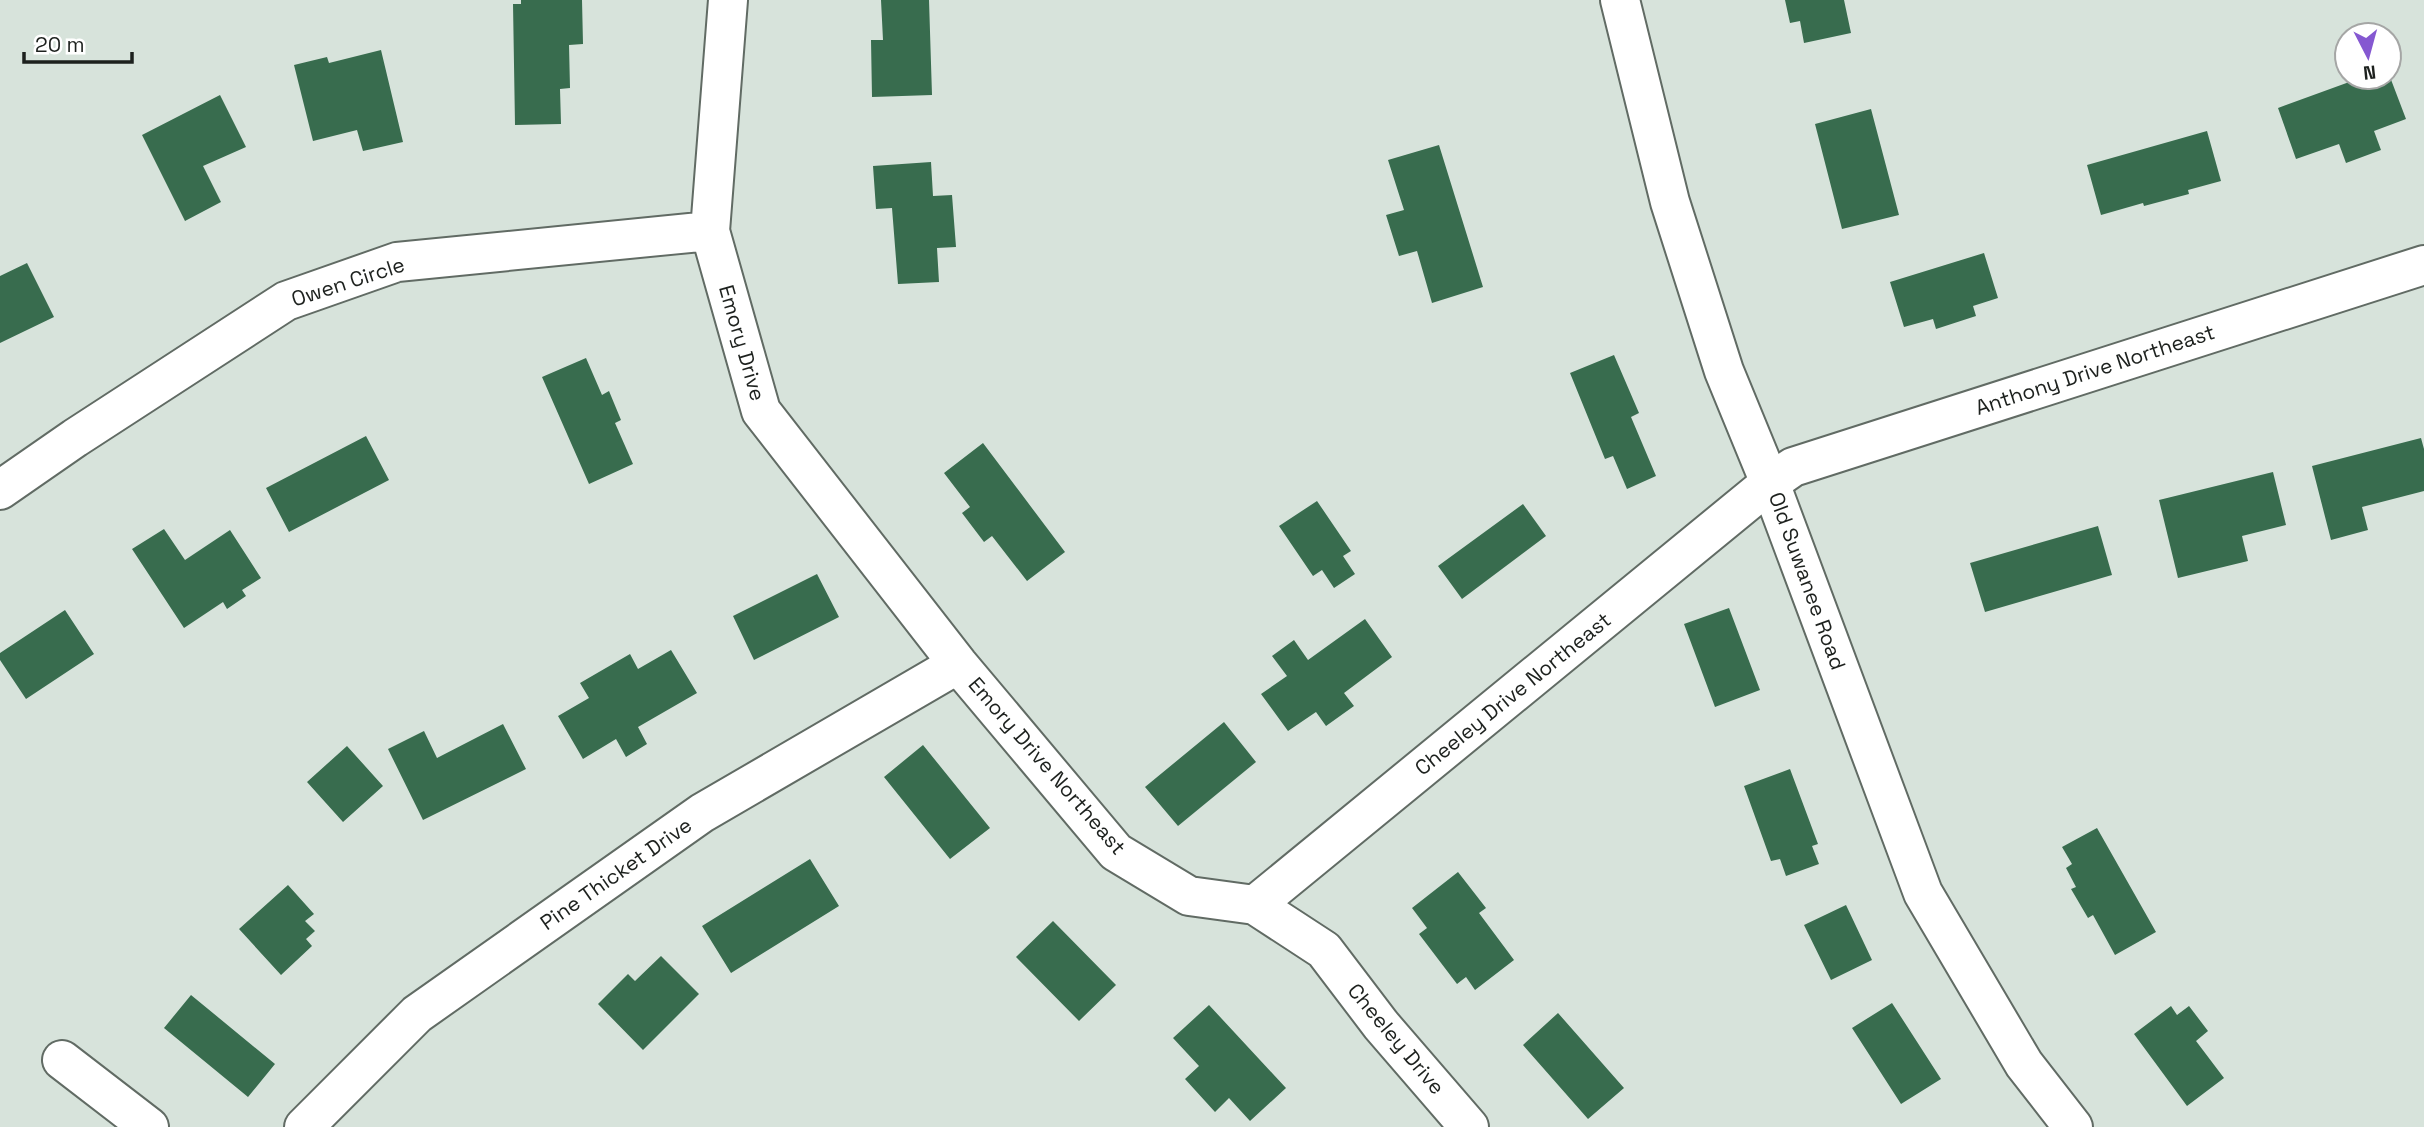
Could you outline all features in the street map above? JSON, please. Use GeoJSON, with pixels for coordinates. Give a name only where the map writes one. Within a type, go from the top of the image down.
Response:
{"type":"FeatureCollection","features":[{"type":"Feature","properties":{"kind":"street","name":"Emory Drive"},"geometry":{"type":"LineString","coordinates":[[728,0],[710,231],[761,411],[958,664]]}},
{"type":"Feature","properties":{"kind":"street","name":"Old Suwanee Road"},"geometry":{"type":"LineString","coordinates":[[1620,0],[1670,202],[1724,371],[1770,483],[1923,893],[2024,1064],[2073,1127]]}},
{"type":"Feature","properties":{"kind":"street","name":"Owen Circle"},"geometry":{"type":"LineString","coordinates":[[0,490],[286,301],[397,262],[710,231]]}},
{"type":"Feature","properties":{"kind":"street","name":"Anthony Drive Northeast"},"geometry":{"type":"LineString","coordinates":[[1770,483],[1793,467],[2424,265]]}},
{"type":"Feature","properties":{"kind":"street","name":"Cheeley Drive Northeast"},"geometry":{"type":"LineString","coordinates":[[1255,905],[1770,483]]}},
{"type":"Feature","properties":{"kind":"street","name":"Emory Drive Northeast"},"geometry":{"type":"LineString","coordinates":[[958,664],[1116,852],[1189,896],[1255,905]]}},
{"type":"Feature","properties":{"kind":"street","name":"Pine Thicket Drive"},"geometry":{"type":"LineString","coordinates":[[304,1127],[418,1014],[440,998],[702,813],[958,664]]}},
{"type":"Feature","properties":{"kind":"street","name":"Cheeley Drive"},"geometry":{"type":"LineString","coordinates":[[1255,905],[1324,950],[1381,1025],[1469,1127]]}},
{"type":"Feature","properties":{"kind":"street"},"geometry":{"type":"LineString","coordinates":[[62,1060],[149,1127]]}},
{"type":"Feature","properties":{"kind":"building"},"geometry":{"type":"Polygon","coordinates":[[[521,0],[582,0],[583,44],[569,45],[570,88],[560,89],[561,124],[515,125],[513,4],[521,4],[521,0]]]}},
{"type":"Feature","properties":{"kind":"building"},"geometry":{"type":"Polygon","coordinates":[[[881,0],[929,0],[932,95],[872,97],[871,40],[883,40],[881,0]]]}},
{"type":"Feature","properties":{"kind":"building"},"geometry":{"type":"Polygon","coordinates":[[[1785,0],[1844,0],[1851,33],[1804,43],[1800,21],[1790,23],[1785,0]]]}},
{"type":"Feature","properties":{"kind":"building"},"geometry":{"type":"Polygon","coordinates":[[[381,50],[403,142],[363,151],[357,130],[313,141],[294,65],[327,57],[329,63],[381,50]]]}},
{"type":"Feature","properties":{"kind":"building"},"geometry":{"type":"Polygon","coordinates":[[[2333,88],[2333,91],[2395,91],[2406,119],[2374,131],[2381,150],[2346,163],[2339,144],[2296,159],[2278,108],[2333,88]]]}},
{"type":"Feature","properties":{"kind":"building"},"geometry":{"type":"Polygon","coordinates":[[[220,95],[246,147],[203,166],[221,202],[185,221],[142,135],[220,95]]]}},
{"type":"Feature","properties":{"kind":"building"},"geometry":{"type":"Polygon","coordinates":[[[1871,109],[1899,215],[1842,229],[1815,124],[1871,109]]]}},
{"type":"Feature","properties":{"kind":"building"},"geometry":{"type":"Polygon","coordinates":[[[2207,131],[2221,181],[2188,190],[2189,194],[2101,215],[2087,165],[2207,131]]]}},
{"type":"Feature","properties":{"kind":"building"},"geometry":{"type":"Polygon","coordinates":[[[1439,145],[1483,287],[1432,303],[1417,251],[1399,256],[1386,215],[1404,210],[1388,160],[1439,145]]]}},
{"type":"Feature","properties":{"kind":"building"},"geometry":{"type":"Polygon","coordinates":[[[931,162],[933,196],[952,195],[956,247],[937,248],[939,282],[898,284],[892,208],[876,209],[873,166],[931,162]]]}},
{"type":"Feature","properties":{"kind":"building"},"geometry":{"type":"Polygon","coordinates":[[[1984,253],[1998,298],[1973,306],[1976,316],[1936,329],[1933,319],[1904,327],[1890,282],[1984,253]]]}},
{"type":"Feature","properties":{"kind":"building"},"geometry":{"type":"Polygon","coordinates":[[[27,263],[54,317],[0,343],[0,276],[27,263]]]}},
{"type":"Feature","properties":{"kind":"building"},"geometry":{"type":"Polygon","coordinates":[[[1614,355],[1639,413],[1631,417],[1656,476],[1627,489],[1613,456],[1605,459],[1570,373],[1614,355]]]}},
{"type":"Feature","properties":{"kind":"building"},"geometry":{"type":"Polygon","coordinates":[[[586,358],[602,395],[609,391],[621,420],[615,423],[633,464],[589,484],[542,377],[586,358]]]}},
{"type":"Feature","properties":{"kind":"building"},"geometry":{"type":"Polygon","coordinates":[[[366,436],[389,480],[289,532],[266,488],[366,436]]]}},
{"type":"Feature","properties":{"kind":"building"},"geometry":{"type":"Polygon","coordinates":[[[2421,438],[2424,449],[2424,491],[2362,507],[2368,530],[2331,540],[2312,466],[2421,438]]]}},
{"type":"Feature","properties":{"kind":"building"},"geometry":{"type":"Polygon","coordinates":[[[983,443],[1065,552],[1027,581],[992,536],[984,542],[962,513],[970,507],[944,473],[983,443]]]}},
{"type":"Feature","properties":{"kind":"building"},"geometry":{"type":"Polygon","coordinates":[[[2273,472],[2286,525],[2242,536],[2248,561],[2178,578],[2159,500],[2273,472]]]}},
{"type":"Feature","properties":{"kind":"building"},"geometry":{"type":"Polygon","coordinates":[[[1317,501],[1351,551],[1343,556],[1355,574],[1334,588],[1322,570],[1313,576],[1279,526],[1317,501]]]}},
{"type":"Feature","properties":{"kind":"building"},"geometry":{"type":"Polygon","coordinates":[[[1523,504],[1546,536],[1462,599],[1438,566],[1523,504]]]}},
{"type":"Feature","properties":{"kind":"building"},"geometry":{"type":"Polygon","coordinates":[[[2098,526],[2112,575],[1985,612],[1970,563],[2098,526]]]}},
{"type":"Feature","properties":{"kind":"building"},"geometry":{"type":"Polygon","coordinates":[[[164,529],[185,560],[230,530],[261,578],[242,590],[246,596],[227,609],[223,602],[184,628],[132,549],[164,529]]]}},
{"type":"Feature","properties":{"kind":"building"},"geometry":{"type":"Polygon","coordinates":[[[817,574],[839,617],[754,660],[733,616],[817,574]]]}},
{"type":"Feature","properties":{"kind":"building"},"geometry":{"type":"Polygon","coordinates":[[[1729,608],[1760,690],[1715,707],[1684,624],[1729,608]]]}},
{"type":"Feature","properties":{"kind":"building"},"geometry":{"type":"Polygon","coordinates":[[[65,610],[94,654],[26,699],[0,660],[0,653],[65,610]]]}},
{"type":"Feature","properties":{"kind":"building"},"geometry":{"type":"Polygon","coordinates":[[[1365,619],[1392,657],[1344,693],[1354,706],[1326,726],[1316,712],[1288,731],[1261,694],[1287,676],[1272,656],[1294,640],[1308,660],[1365,619]]]}},
{"type":"Feature","properties":{"kind":"building"},"geometry":{"type":"Polygon","coordinates":[[[671,650],[697,693],[638,727],[647,744],[626,757],[616,739],[583,759],[558,716],[589,698],[580,683],[630,654],[638,669],[671,650]]]}},
{"type":"Feature","properties":{"kind":"building"},"geometry":{"type":"Polygon","coordinates":[[[1224,722],[1256,762],[1178,826],[1145,787],[1224,722]]]}},
{"type":"Feature","properties":{"kind":"building"},"geometry":{"type":"Polygon","coordinates":[[[503,724],[526,769],[423,820],[388,749],[424,731],[437,758],[503,724]]]}},
{"type":"Feature","properties":{"kind":"building"},"geometry":{"type":"Polygon","coordinates":[[[923,745],[990,828],[950,859],[884,777],[923,745]]]}},
{"type":"Feature","properties":{"kind":"building"},"geometry":{"type":"Polygon","coordinates":[[[347,746],[383,786],[343,822],[307,782],[347,746]]]}},
{"type":"Feature","properties":{"kind":"building"},"geometry":{"type":"Polygon","coordinates":[[[1790,769],[1818,844],[1812,846],[1819,864],[1786,876],[1780,859],[1771,861],[1744,786],[1790,769]]]}},
{"type":"Feature","properties":{"kind":"building"},"geometry":{"type":"Polygon","coordinates":[[[2097,828],[2156,932],[2115,955],[2093,915],[2088,918],[2071,889],[2076,887],[2066,868],[2072,864],[2062,847],[2097,828]]]}},
{"type":"Feature","properties":{"kind":"building"},"geometry":{"type":"Polygon","coordinates":[[[810,859],[839,906],[731,973],[702,926],[810,859]]]}},
{"type":"Feature","properties":{"kind":"building"},"geometry":{"type":"Polygon","coordinates":[[[1458,872],[1486,908],[1479,913],[1514,960],[1475,990],[1466,977],[1457,984],[1419,934],[1427,928],[1412,908],[1458,872]]]}},
{"type":"Feature","properties":{"kind":"building"},"geometry":{"type":"Polygon","coordinates":[[[288,885],[314,914],[305,921],[315,931],[306,939],[312,946],[281,975],[239,929],[288,885]]]}},
{"type":"Feature","properties":{"kind":"building"},"geometry":{"type":"Polygon","coordinates":[[[1846,905],[1872,960],[1831,980],[1804,925],[1846,905]]]}},
{"type":"Feature","properties":{"kind":"building"},"geometry":{"type":"Polygon","coordinates":[[[1053,921],[1116,985],[1079,1021],[1016,957],[1053,921]]]}},
{"type":"Feature","properties":{"kind":"building"},"geometry":{"type":"Polygon","coordinates":[[[661,956],[699,994],[643,1050],[598,1004],[628,974],[635,981],[661,956]]]}},
{"type":"Feature","properties":{"kind":"building"},"geometry":{"type":"Polygon","coordinates":[[[191,995],[275,1064],[248,1097],[164,1028],[191,995]]]}},
{"type":"Feature","properties":{"kind":"building"},"geometry":{"type":"Polygon","coordinates":[[[1892,1003],[1941,1079],[1901,1104],[1852,1028],[1892,1003]]]}},
{"type":"Feature","properties":{"kind":"building"},"geometry":{"type":"Polygon","coordinates":[[[1209,1005],[1286,1088],[1250,1121],[1229,1098],[1215,1112],[1185,1079],[1199,1066],[1173,1038],[1209,1005]]]}},
{"type":"Feature","properties":{"kind":"building"},"geometry":{"type":"Polygon","coordinates":[[[2171,1006],[2177,1015],[2189,1006],[2208,1031],[2196,1041],[2224,1078],[2187,1106],[2134,1034],[2171,1006]]]}},
{"type":"Feature","properties":{"kind":"building"},"geometry":{"type":"Polygon","coordinates":[[[1558,1013],[1624,1088],[1588,1119],[1523,1045],[1558,1013]]]}}]}
